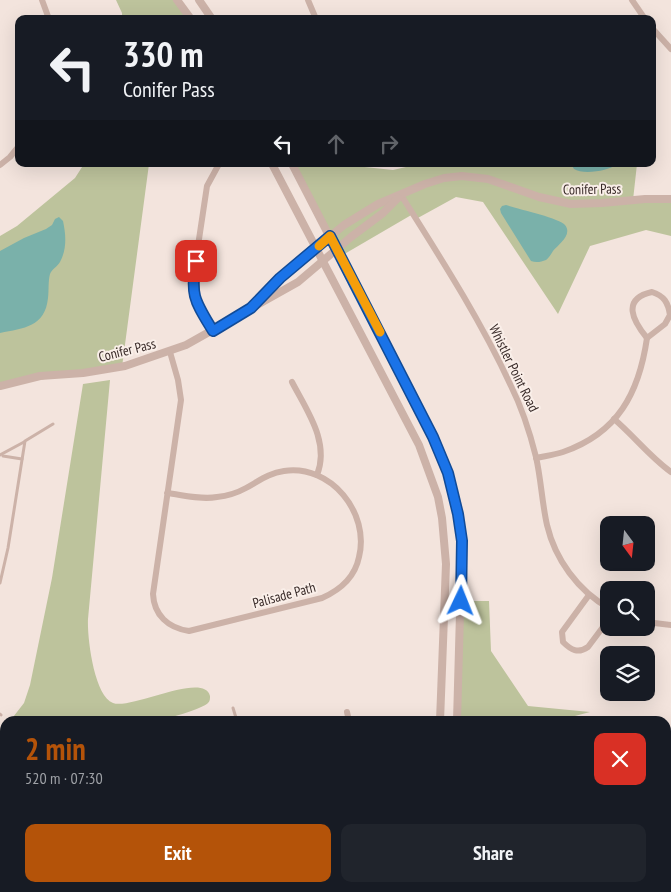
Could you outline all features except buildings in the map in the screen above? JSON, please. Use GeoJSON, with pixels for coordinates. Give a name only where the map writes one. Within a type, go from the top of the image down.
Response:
{"type":"FeatureCollection","features":[{"type":"Feature","properties":{"kind":"street"},"geometry":{"type":"LineString","coordinates":[[42,0],[48,15]]}},
{"type":"Feature","properties":{"kind":"street"},"geometry":{"type":"LineString","coordinates":[[177,0],[188,15]]}},
{"type":"Feature","properties":{"kind":"street"},"geometry":{"type":"LineString","coordinates":[[199,0],[209,15]]}},
{"type":"Feature","properties":{"kind":"street"},"geometry":{"type":"LineString","coordinates":[[308,0],[314,15]]}},
{"type":"Feature","properties":{"kind":"street"},"geometry":{"type":"LineString","coordinates":[[632,0],[642,15]]}},
{"type":"Feature","properties":{"kind":"street"},"geometry":{"type":"LineString","coordinates":[[656,32],[671,49]]}},
{"type":"Feature","properties":{"kind":"street"},"geometry":{"type":"LineString","coordinates":[[0,165],[10,158],[15,151]]}},
{"type":"Feature","properties":{"kind":"street"},"geometry":{"type":"LineString","coordinates":[[213,331],[194,297],[193,280],[207,186],[217,167]]}},
{"type":"Feature","properties":{"kind":"street"},"geometry":{"type":"LineString","coordinates":[[274,167],[324,260],[419,445],[438,497],[446,564],[440,716]]}},
{"type":"Feature","properties":{"kind":"street"},"geometry":{"type":"LineString","coordinates":[[294,167],[433,437],[453,490],[462,541],[456,716]]}},
{"type":"Feature","properties":{"kind":"street","name":"Conifer Pass"},"geometry":{"type":"LineString","coordinates":[[251,308],[280,278],[362,212],[426,184],[462,176],[488,178],[539,197],[571,204],[671,199]]}},
{"type":"Feature","properties":{"kind":"street","name":"Conifer Pass"},"geometry":{"type":"LineString","coordinates":[[0,386],[40,376],[83,373],[122,367],[170,352],[213,331],[298,282],[383,213],[401,195]]}},
{"type":"Feature","properties":{"kind":"street","name":"Whistler Point Road"},"geometry":{"type":"LineString","coordinates":[[401,195],[474,314],[519,403],[536,458],[547,524],[555,548],[568,572],[590,595],[600,602]]}},
{"type":"Feature","properties":{"kind":"street"},"geometry":{"type":"LineString","coordinates":[[536,458],[561,453],[590,439],[614,419],[625,406],[641,372],[647,338],[665,324],[670,315],[666,299],[660,294],[652,292],[642,294],[636,299],[633,307],[635,323],[647,338]]}},
{"type":"Feature","properties":{"kind":"street","name":"Palisade Path"},"geometry":{"type":"LineString","coordinates":[[168,492],[214,498],[236,492],[264,477],[282,471],[305,471],[317,475],[332,483],[342,493],[355,514],[361,549],[359,561],[345,584],[334,593],[322,598],[189,631],[180,630],[167,623],[160,616],[153,602],[152,594],[181,400],[178,380],[170,352]]}},
{"type":"Feature","properties":{"kind":"street"},"geometry":{"type":"LineString","coordinates":[[292,382],[320,438],[322,461],[317,475]]}},
{"type":"Feature","properties":{"kind":"street"},"geometry":{"type":"LineString","coordinates":[[614,419],[633,434],[662,466],[671,472]]}},
{"type":"Feature","properties":{"kind":"street"},"geometry":{"type":"LineString","coordinates":[[590,595],[562,632],[563,642],[574,651],[579,652],[588,647],[600,631]]}},
{"type":"Feature","properties":{"kind":"street"},"geometry":{"type":"LineString","coordinates":[[655,623],[671,625]]}},
{"type":"Feature","properties":{"kind":"street"},"geometry":{"type":"LineString","coordinates":[[347,712],[348,716]]}},
{"type":"Feature","properties":{"kind":"lane"},"geometry":{"type":"LineString","coordinates":[[1,456],[53,424]]}},
{"type":"Feature","properties":{"kind":"lane"},"geometry":{"type":"LineString","coordinates":[[0,583],[8,548],[25,441]]}},
{"type":"Feature","properties":{"kind":"lane"},"geometry":{"type":"LineString","coordinates":[[1,456],[22,459]]}},
{"type":"Feature","properties":{"kind":"lane"},"geometry":{"type":"LineString","coordinates":[[233,708],[235,716]]}},
{"type":"Feature","properties":{"kind":"green space"},"geometry":{"type":"Polygon","coordinates":[[[116,0],[177,0],[188,15],[122,15],[116,0]]]}},
{"type":"Feature","properties":{"kind":"green space"},"geometry":{"type":"Polygon","coordinates":[[[82,167],[149,167],[122,367],[0,386],[0,236],[17,226],[75,178],[82,167]]]}},
{"type":"Feature","properties":{"kind":"green space"},"geometry":{"type":"Polygon","coordinates":[[[294,167],[364,167],[393,170],[406,167],[637,167],[633,200],[671,199],[671,236],[646,230],[590,246],[558,314],[483,202],[456,197],[416,219],[413,214],[341,256],[294,167]]]}},
{"type":"Feature","properties":{"kind":"green space"},"geometry":{"type":"Polygon","coordinates":[[[110,380],[88,619],[90,652],[96,678],[106,698],[113,703],[122,704],[181,689],[205,689],[210,696],[208,703],[175,716],[14,716],[24,703],[30,685],[52,578],[83,384],[110,380]]]}},
{"type":"Feature","properties":{"kind":"green space"},"geometry":{"type":"Polygon","coordinates":[[[461,601],[489,601],[491,651],[528,706],[590,712],[575,716],[457,716],[461,601]]]}},
{"type":"Feature","properties":{"kind":"water"},"geometry":{"type":"Polygon","coordinates":[[[573,167],[611,167],[589,172],[574,169],[573,167]]]}},
{"type":"Feature","properties":{"kind":"water"},"geometry":{"type":"Polygon","coordinates":[[[506,205],[562,222],[565,225],[567,232],[564,240],[546,260],[539,262],[531,261],[501,213],[500,209],[506,205]]]}},
{"type":"Feature","properties":{"kind":"water"},"geometry":{"type":"Polygon","coordinates":[[[59,217],[63,221],[64,226],[65,247],[60,262],[50,274],[48,298],[43,315],[25,327],[0,333],[0,251],[46,229],[59,217]]]}},
{"type":"Feature","properties":{"kind":"slow traffic"},"geometry":{"type":"LineString","coordinates":[[319,246],[330,236],[380,332]]}},
{"type":"Feature","properties":{"kind":"route"},"geometry":{"type":"LineString","coordinates":[[196,261],[193,280],[194,297],[213,331],[251,308],[280,278],[330,236],[433,437],[448,473],[458,514],[462,541],[461,601]]}}]}
